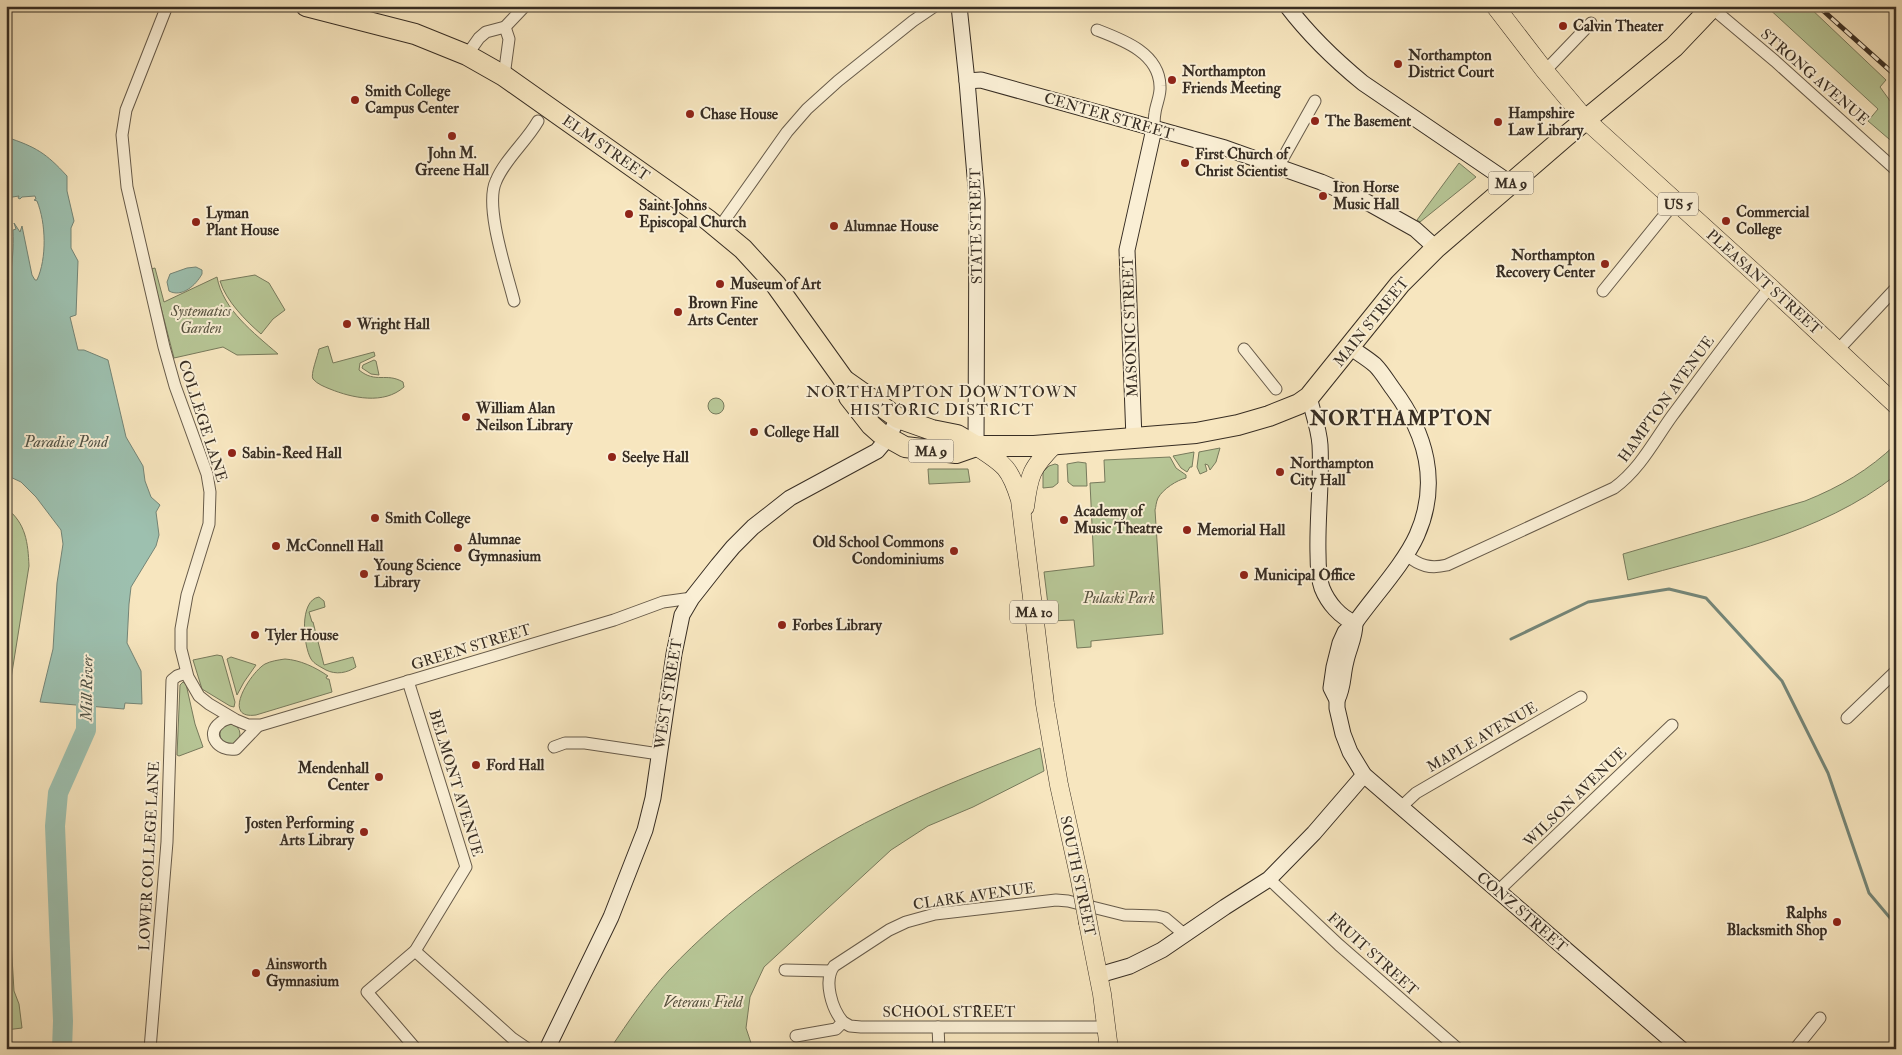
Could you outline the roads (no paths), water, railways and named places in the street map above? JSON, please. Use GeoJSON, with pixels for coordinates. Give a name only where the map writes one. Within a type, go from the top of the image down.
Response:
{"type":"FeatureCollection","features":[{"type":"Feature","properties":{"kind":"highway","name":"ELM STREET"},"geometry":{"type":"LineString","coordinates":[[306,6],[333,10],[414,34],[467,54],[504,76],[719,228],[749,254],[764,270],[844,380],[898,418]]}},
{"type":"Feature","properties":{"kind":"highway","name":"MAIN STREET"},"geometry":{"type":"LineString","coordinates":[[888,438],[905,447],[934,452],[956,453],[976,446],[1055,444],[1196,433],[1238,425],[1299,404],[1309,397],[1400,284],[1436,248],[1510,183],[1674,46],[1713,7]]}},
{"type":"Feature","properties":{"kind":"highway","name":"ELM STREET"},"geometry":{"type":"LineString","coordinates":[[844,380],[849,397],[855,406],[871,425],[888,438]]}},
{"type":"Feature","properties":{"kind":"highway","name":"MAIN STREET"},"geometry":{"type":"LineString","coordinates":[[898,418],[932,430],[957,435],[976,446]]}},
{"type":"Feature","properties":{"kind":"main road","name":"STATE STREET"},"geometry":{"type":"LineString","coordinates":[[959,6],[977,200],[976,446]]}},
{"type":"Feature","properties":{"kind":"main road"},"geometry":{"type":"LineString","coordinates":[[1287,6],[1303,27],[1363,83],[1510,183]]}},
{"type":"Feature","properties":{"kind":"main road","name":"US 5"},"geometry":{"type":"LineString","coordinates":[[1495,6],[1544,71],[1586,120]]}},
{"type":"Feature","properties":{"kind":"main road","name":"CENTER STREET"},"geometry":{"type":"LineString","coordinates":[[967,81],[981,80],[1225,148],[1335,187],[1365,201],[1415,230],[1436,248]]}},
{"type":"Feature","properties":{"kind":"main road","name":"PLEASANT STREET"},"geometry":{"type":"LineString","coordinates":[[1586,120],[1770,287],[1896,405]]}},
{"type":"Feature","properties":{"kind":"main road","name":"MASONIC STREET"},"geometry":{"type":"LineString","coordinates":[[1134,438],[1127,250],[1154,129]]}},
{"type":"Feature","properties":{"kind":"main road","name":"CONZ STREET"},"geometry":{"type":"LineString","coordinates":[[1350,346],[1376,366],[1412,418],[1426,455],[1430,486],[1427,505],[1416,536],[1406,555],[1356,623],[1344,632],[1337,654],[1332,688],[1337,700],[1343,734],[1350,752],[1364,775],[1681,1049]]}},
{"type":"Feature","properties":{"kind":"main road"},"geometry":{"type":"LineString","coordinates":[[1309,397],[1320,446],[1317,536],[1320,581],[1332,604],[1345,619],[1356,623]]}},
{"type":"Feature","properties":{"kind":"main road","name":"WEST STREET"},"geometry":{"type":"LineString","coordinates":[[546,1049],[610,917],[645,830],[653,798],[678,630],[682,615],[692,598],[733,547],[760,522],[790,498],[876,451],[888,438],[898,418]]}},
{"type":"Feature","properties":{"kind":"main road","name":"MA 10"},"geometry":{"type":"LineString","coordinates":[[1024,520],[1031,474],[1039,460],[1055,444]]}},
{"type":"Feature","properties":{"kind":"main road","name":"MA 10"},"geometry":{"type":"LineString","coordinates":[[976,446],[1000,461],[1009,471],[1020,500],[1024,520]]}},
{"type":"Feature","properties":{"kind":"main road","name":"SOUTH STREET"},"geometry":{"type":"LineString","coordinates":[[1024,520],[1045,704],[1054,761],[1080,880],[1098,975],[1109,1049]]}},
{"type":"Feature","properties":{"kind":"main road"},"geometry":{"type":"LineString","coordinates":[[1098,975],[1130,966],[1162,950],[1269,879],[1308,840],[1364,775]]}},
{"type":"Feature","properties":{"kind":"street","name":"COLLEGE LANE"},"geometry":{"type":"LineString","coordinates":[[167,6],[126,110],[122,134],[127,187],[158,322],[175,386],[207,474],[210,492],[209,524],[189,588],[182,621],[181,642],[186,673]]}},
{"type":"Feature","properties":{"kind":"street"},"geometry":{"type":"LineString","coordinates":[[467,54],[486,32],[505,27],[525,6]]}},
{"type":"Feature","properties":{"kind":"street"},"geometry":{"type":"LineString","coordinates":[[719,228],[787,132],[807,109],[838,81],[935,6]]}},
{"type":"Feature","properties":{"kind":"street","name":"STRONG AVENUE"},"geometry":{"type":"LineString","coordinates":[[1713,7],[1776,61],[1896,170]]}},
{"type":"Feature","properties":{"kind":"street"},"geometry":{"type":"LineString","coordinates":[[1544,71],[1591,23]]}},
{"type":"Feature","properties":{"kind":"street"},"geometry":{"type":"LineString","coordinates":[[504,76],[509,39],[505,27]]}},
{"type":"Feature","properties":{"kind":"street"},"geometry":{"type":"LineString","coordinates":[[1097,30],[1138,48],[1150,61],[1158,74],[1161,88],[1155,114],[1154,129]]}},
{"type":"Feature","properties":{"kind":"street"},"geometry":{"type":"LineString","coordinates":[[1278,167],[1315,100]]}},
{"type":"Feature","properties":{"kind":"street"},"geometry":{"type":"LineString","coordinates":[[514,301],[494,224],[494,186],[502,169],[530,135],[538,121]]}},
{"type":"Feature","properties":{"kind":"street"},"geometry":{"type":"LineString","coordinates":[[1603,291],[1676,202]]}},
{"type":"Feature","properties":{"kind":"street","name":"HAMPTON AVENUE"},"geometry":{"type":"LineString","coordinates":[[1406,555],[1421,565],[1428,567],[1447,565],[1614,488],[1629,475],[1652,448],[1697,382],[1770,287]]}},
{"type":"Feature","properties":{"kind":"street"},"geometry":{"type":"LineString","coordinates":[[1838,350],[1896,288]]}},
{"type":"Feature","properties":{"kind":"street"},"geometry":{"type":"LineString","coordinates":[[1244,349],[1276,389]]}},
{"type":"Feature","properties":{"kind":"street","name":"GREEN STREET"},"geometry":{"type":"LineString","coordinates":[[232,718],[221,722],[215,730],[216,744],[224,749],[236,749],[258,726],[614,620],[663,602],[692,598]]}},
{"type":"Feature","properties":{"kind":"street"},"geometry":{"type":"LineString","coordinates":[[1847,718],[1896,671]]}},
{"type":"Feature","properties":{"kind":"street"},"geometry":{"type":"LineString","coordinates":[[186,673],[193,688],[209,704],[232,718],[248,725],[258,726]]}},
{"type":"Feature","properties":{"kind":"street","name":"LOWER COLLEGE LANE"},"geometry":{"type":"LineString","coordinates":[[150,1049],[167,842],[172,680],[186,673]]}},
{"type":"Feature","properties":{"kind":"street","name":"BELMONT AVENUE"},"geometry":{"type":"LineString","coordinates":[[408,681],[466,867],[414,951],[367,992],[416,1049]]}},
{"type":"Feature","properties":{"kind":"street","name":"MAPLE AVENUE"},"geometry":{"type":"LineString","coordinates":[[1401,806],[1416,793],[1581,697]]}},
{"type":"Feature","properties":{"kind":"street","name":"WILSON AVENUE"},"geometry":{"type":"LineString","coordinates":[[1498,891],[1672,725]]}},
{"type":"Feature","properties":{"kind":"street"},"geometry":{"type":"LineString","coordinates":[[554,747],[565,743],[585,743],[659,754]]}},
{"type":"Feature","properties":{"kind":"street","name":"FRUIT STREET"},"geometry":{"type":"LineString","coordinates":[[1269,879],[1339,945],[1458,1049]]}},
{"type":"Feature","properties":{"kind":"street","name":"CLARK AVENUE"},"geometry":{"type":"LineString","coordinates":[[830,971],[842,960],[889,930],[906,922],[935,914],[1047,901],[1068,901],[1124,915],[1158,916],[1164,918],[1185,935]]}},
{"type":"Feature","properties":{"kind":"street"},"geometry":{"type":"LineString","coordinates":[[414,951],[512,1038],[528,1049]]}},
{"type":"Feature","properties":{"kind":"street"},"geometry":{"type":"LineString","coordinates":[[786,970],[830,971],[828,981],[833,1002],[843,1022],[836,1029],[796,1036]]}},
{"type":"Feature","properties":{"kind":"street"},"geometry":{"type":"LineString","coordinates":[[1795,1049],[1820,1018]]}},
{"type":"Feature","properties":{"kind":"street","name":"SCHOOL STREET"},"geometry":{"type":"LineString","coordinates":[[843,1022],[850,1026],[861,1027],[1107,1028]]}},
{"type":"Feature","properties":{"kind":"street"},"geometry":{"type":"LineString","coordinates":[[938,1027],[939,1049]]}},
{"type":"Feature","properties":{"kind":"water","name":"Paradise Pond"},"geometry":{"type":"Polygon","coordinates":[[[6,137],[40,152],[67,176],[67,191],[74,221],[71,228],[71,248],[78,261],[76,315],[70,317],[78,350],[84,350],[108,360],[126,437],[143,466],[145,481],[151,497],[160,505],[156,512],[159,535],[156,546],[131,587],[129,604],[127,643],[141,671],[142,704],[125,703],[124,709],[40,702],[53,649],[57,583],[63,544],[61,530],[36,497],[21,482],[6,475],[6,311],[13,230],[16,229],[14,223],[20,232],[22,226],[32,275],[35,280],[37,280],[40,271],[44,251],[44,230],[37,201],[34,200],[36,199],[35,196],[22,197],[20,199],[18,198],[19,196],[6,198],[6,137]]]}},
{"type":"Feature","properties":{"kind":"water"},"geometry":{"type":"Polygon","coordinates":[[[196,267],[202,270],[202,274],[192,286],[184,292],[174,293],[169,291],[167,282],[170,274],[196,267]]]}},
{"type":"Feature","properties":{"kind":"waterway"},"geometry":{"type":"LineString","coordinates":[[1511,639],[1588,602],[1669,589],[1706,598],[1782,681],[1828,773],[1869,893],[1896,925]]}},
{"type":"Feature","properties":{"kind":"waterway","name":"Mill River"},"geometry":{"type":"LineString","coordinates":[[62,1049],[63,1021],[55,826],[58,793],[86,730],[86,678]]}},
{"type":"Feature","properties":{"kind":"railway"},"geometry":{"type":"LineString","coordinates":[[1818,6],[1896,76]]}},
{"type":"Feature","properties":{"kind":"place","name":"Calvin Theater"},"geometry":{"type":"Point","coordinates":[1563,26]}},
{"type":"Feature","properties":{"kind":"place","name":"Northampton District Court"},"geometry":{"type":"Point","coordinates":[1398,64]}},
{"type":"Feature","properties":{"kind":"place","name":"Northampton Friends Meeting"},"geometry":{"type":"Point","coordinates":[1172,80]}},
{"type":"Feature","properties":{"kind":"place","name":"Smith College Campus Center"},"geometry":{"type":"Point","coordinates":[355,100]}},
{"type":"Feature","properties":{"kind":"place","name":"Chase House"},"geometry":{"type":"Point","coordinates":[690,114]}},
{"type":"Feature","properties":{"kind":"place","name":"The Basement"},"geometry":{"type":"Point","coordinates":[1315,121]}},
{"type":"Feature","properties":{"kind":"place","name":"Hampshire Law Library"},"geometry":{"type":"Point","coordinates":[1498,122]}},
{"type":"Feature","properties":{"kind":"place","name":"John M. Greene Hall"},"geometry":{"type":"Point","coordinates":[452,136]}},
{"type":"Feature","properties":{"kind":"place","name":"First Church of Christ Scientist"},"geometry":{"type":"Point","coordinates":[1185,163]}},
{"type":"Feature","properties":{"kind":"place","name":"Iron Horse Music Hall"},"geometry":{"type":"Point","coordinates":[1323,196]}},
{"type":"Feature","properties":{"kind":"place","name":"Saint Johns Episcopal Church"},"geometry":{"type":"Point","coordinates":[629,214]}},
{"type":"Feature","properties":{"kind":"place","name":"Commercial College"},"geometry":{"type":"Point","coordinates":[1726,221]}},
{"type":"Feature","properties":{"kind":"place","name":"Lyman Plant House"},"geometry":{"type":"Point","coordinates":[196,222]}},
{"type":"Feature","properties":{"kind":"place","name":"Alumnae House"},"geometry":{"type":"Point","coordinates":[834,226]}},
{"type":"Feature","properties":{"kind":"place","name":"Northampton Recovery Center"},"geometry":{"type":"Point","coordinates":[1605,264]}},
{"type":"Feature","properties":{"kind":"place","name":"Museum of Art"},"geometry":{"type":"Point","coordinates":[720,284]}},
{"type":"Feature","properties":{"kind":"place","name":"Brown Fine Arts Center"},"geometry":{"type":"Point","coordinates":[678,312]}},
{"type":"Feature","properties":{"kind":"place","name":"Wright Hall"},"geometry":{"type":"Point","coordinates":[347,324]}},
{"type":"Feature","properties":{"kind":"place","name":"William Alan Neilson Library"},"geometry":{"type":"Point","coordinates":[466,417]}},
{"type":"Feature","properties":{"kind":"place","name":"College Hall"},"geometry":{"type":"Point","coordinates":[754,432]}},
{"type":"Feature","properties":{"kind":"place","name":"Sabin-Reed Hall"},"geometry":{"type":"Point","coordinates":[232,453]}},
{"type":"Feature","properties":{"kind":"place","name":"Seelye Hall"},"geometry":{"type":"Point","coordinates":[612,457]}},
{"type":"Feature","properties":{"kind":"place","name":"Northampton City Hall"},"geometry":{"type":"Point","coordinates":[1280,472]}},
{"type":"Feature","properties":{"kind":"place","name":"Smith College"},"geometry":{"type":"Point","coordinates":[375,518]}},
{"type":"Feature","properties":{"kind":"place","name":"Academy of Music Theatre"},"geometry":{"type":"Point","coordinates":[1064,520]}},
{"type":"Feature","properties":{"kind":"place","name":"Memorial Hall"},"geometry":{"type":"Point","coordinates":[1187,530]}},
{"type":"Feature","properties":{"kind":"place","name":"McConnell Hall"},"geometry":{"type":"Point","coordinates":[276,546]}},
{"type":"Feature","properties":{"kind":"place","name":"Alumnae Gymnasium"},"geometry":{"type":"Point","coordinates":[458,548]}},
{"type":"Feature","properties":{"kind":"place","name":"Old School Commons Condominiums"},"geometry":{"type":"Point","coordinates":[954,551]}},
{"type":"Feature","properties":{"kind":"place","name":"Young Science Library"},"geometry":{"type":"Point","coordinates":[364,574]}},
{"type":"Feature","properties":{"kind":"place","name":"Municipal Office"},"geometry":{"type":"Point","coordinates":[1244,575]}},
{"type":"Feature","properties":{"kind":"place","name":"Forbes Library"},"geometry":{"type":"Point","coordinates":[782,625]}},
{"type":"Feature","properties":{"kind":"place","name":"Tyler House"},"geometry":{"type":"Point","coordinates":[255,635]}},
{"type":"Feature","properties":{"kind":"place","name":"Ford Hall"},"geometry":{"type":"Point","coordinates":[476,765]}},
{"type":"Feature","properties":{"kind":"place","name":"Mendenhall Center"},"geometry":{"type":"Point","coordinates":[379,777]}},
{"type":"Feature","properties":{"kind":"place","name":"Josten Performing Arts Library"},"geometry":{"type":"Point","coordinates":[364,832]}},
{"type":"Feature","properties":{"kind":"place","name":"Ralphs Blacksmith Shop"},"geometry":{"type":"Point","coordinates":[1837,922]}},
{"type":"Feature","properties":{"kind":"place","name":"Ainsworth Gymnasium"},"geometry":{"type":"Point","coordinates":[256,973]}},
{"type":"Feature","properties":{"kind":"district","name":"NORTHAMPTON DOWNTOWN HISTORIC DISTRICT"},"geometry":{"type":"Point","coordinates":[942,400]}},
{"type":"Feature","properties":{"kind":"district","name":"NORTHAMPTON"},"geometry":{"type":"Point","coordinates":[1401,418]}},
{"type":"Feature","properties":{"kind":"park label","name":"Systematics Garden"},"geometry":{"type":"Point","coordinates":[201,320]}},
{"type":"Feature","properties":{"kind":"park label","name":"Pulaski Park"},"geometry":{"type":"Point","coordinates":[1119,598]}},
{"type":"Feature","properties":{"kind":"park label","name":"Veterans Field"},"geometry":{"type":"Point","coordinates":[703,1002]}}]}
